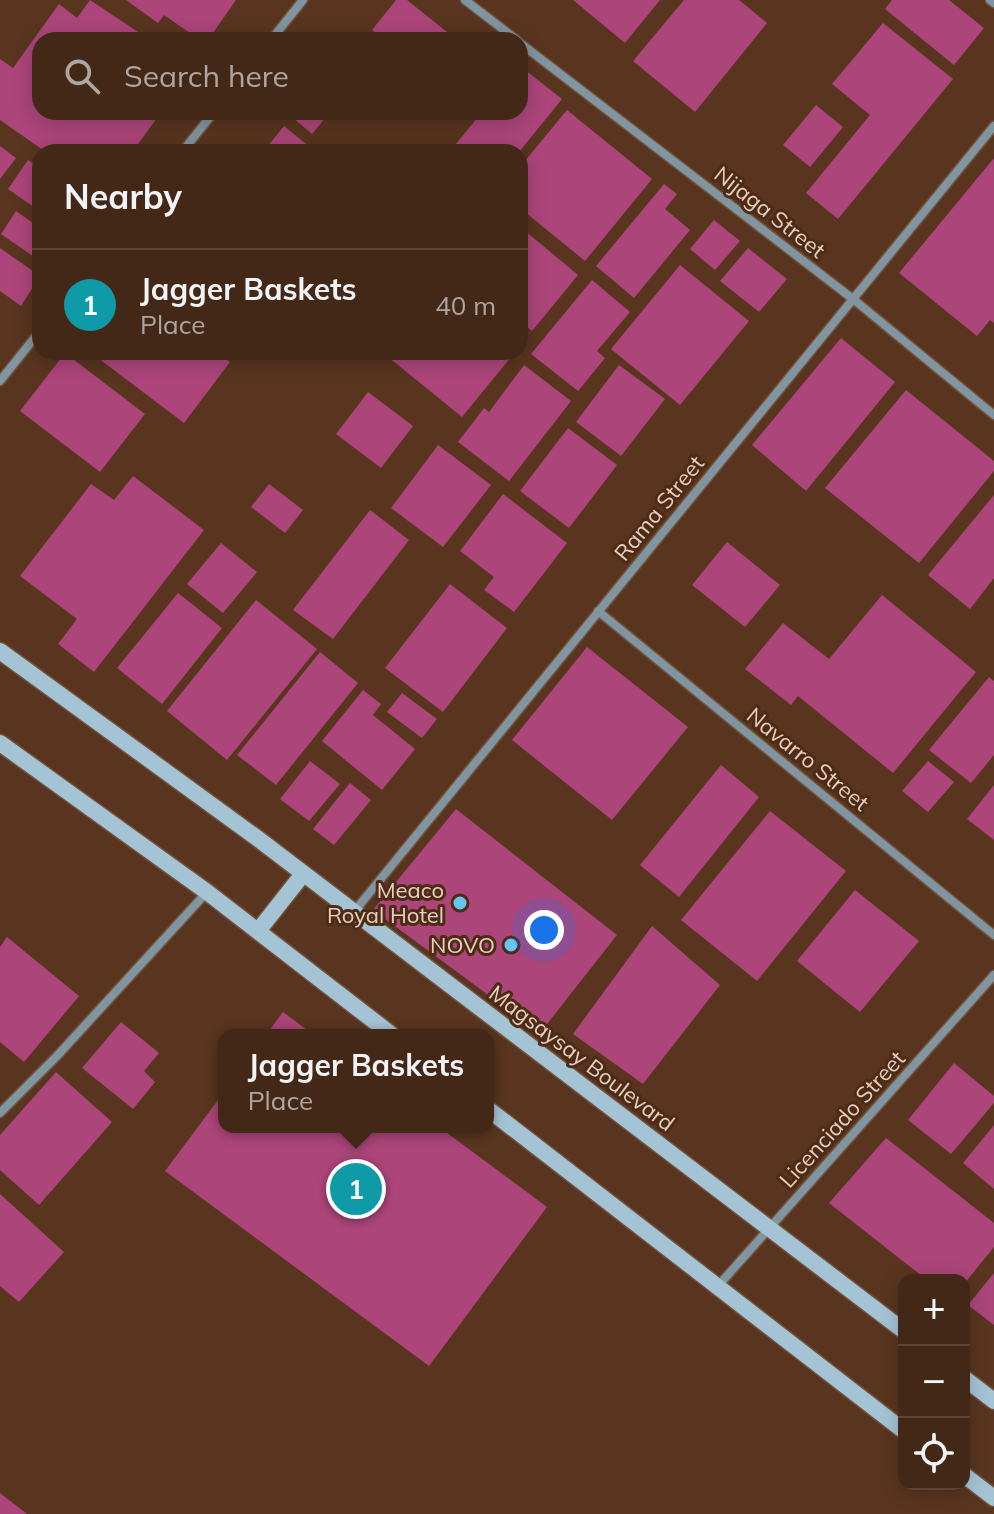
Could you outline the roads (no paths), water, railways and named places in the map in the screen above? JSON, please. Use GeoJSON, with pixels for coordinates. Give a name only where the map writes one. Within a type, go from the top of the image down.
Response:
{"type":"FeatureCollection","features":[{"type":"Feature","properties":{"kind":"street"},"geometry":{"type":"LineString","coordinates":[[277,32],[303,0]]}},
{"type":"Feature","properties":{"kind":"street","name":"Nijaga Street"},"geometry":{"type":"LineString","coordinates":[[465,0],[506,32]]}},
{"type":"Feature","properties":{"kind":"street","name":"Nijaga Street"},"geometry":{"type":"LineString","coordinates":[[528,49],[853,299],[994,415]]}},
{"type":"Feature","properties":{"kind":"street"},"geometry":{"type":"LineString","coordinates":[[188,144],[208,120]]}},
{"type":"Feature","properties":{"kind":"street","name":"Rama Street"},"geometry":{"type":"LineString","coordinates":[[352,913],[994,126]]}},
{"type":"Feature","properties":{"kind":"street"},"geometry":{"type":"LineString","coordinates":[[0,381],[32,341]]}},
{"type":"Feature","properties":{"kind":"street","name":"Navarro Street"},"geometry":{"type":"LineString","coordinates":[[598,611],[994,935]]}},
{"type":"Feature","properties":{"kind":"street","name":"Magsaysay Boulevard"},"geometry":{"type":"LineString","coordinates":[[0,651],[303,874],[898,1326]]}},
{"type":"Feature","properties":{"kind":"street"},"geometry":{"type":"LineString","coordinates":[[0,743],[207,892],[384,1029]]}},
{"type":"Feature","properties":{"kind":"street"},"geometry":{"type":"LineString","coordinates":[[258,931],[303,874]]}},
{"type":"Feature","properties":{"kind":"street"},"geometry":{"type":"LineString","coordinates":[[0,1113],[57,1056],[207,892]]}},
{"type":"Feature","properties":{"kind":"street","name":"Licenciado Street"},"geometry":{"type":"LineString","coordinates":[[717,1287],[994,975]]}},
{"type":"Feature","properties":{"kind":"street"},"geometry":{"type":"LineString","coordinates":[[494,1114],[898,1426]]}},
{"type":"Feature","properties":{"kind":"street"},"geometry":{"type":"LineString","coordinates":[[970,1383],[994,1401]]}},
{"type":"Feature","properties":{"kind":"street"},"geometry":{"type":"LineString","coordinates":[[970,1480],[994,1498]]}},
{"type":"Feature","properties":{"kind":"place","name":"Meaco Royal Hotel"},"geometry":{"type":"Point","coordinates":[460,903]}},
{"type":"Feature","properties":{"kind":"place","name":"NOVO"},"geometry":{"type":"Point","coordinates":[511,945]}},
{"type":"Feature","properties":{"kind":"place","name":"Jagger Baskets"},"geometry":{"type":"Point","coordinates":[356,1189]}}]}
